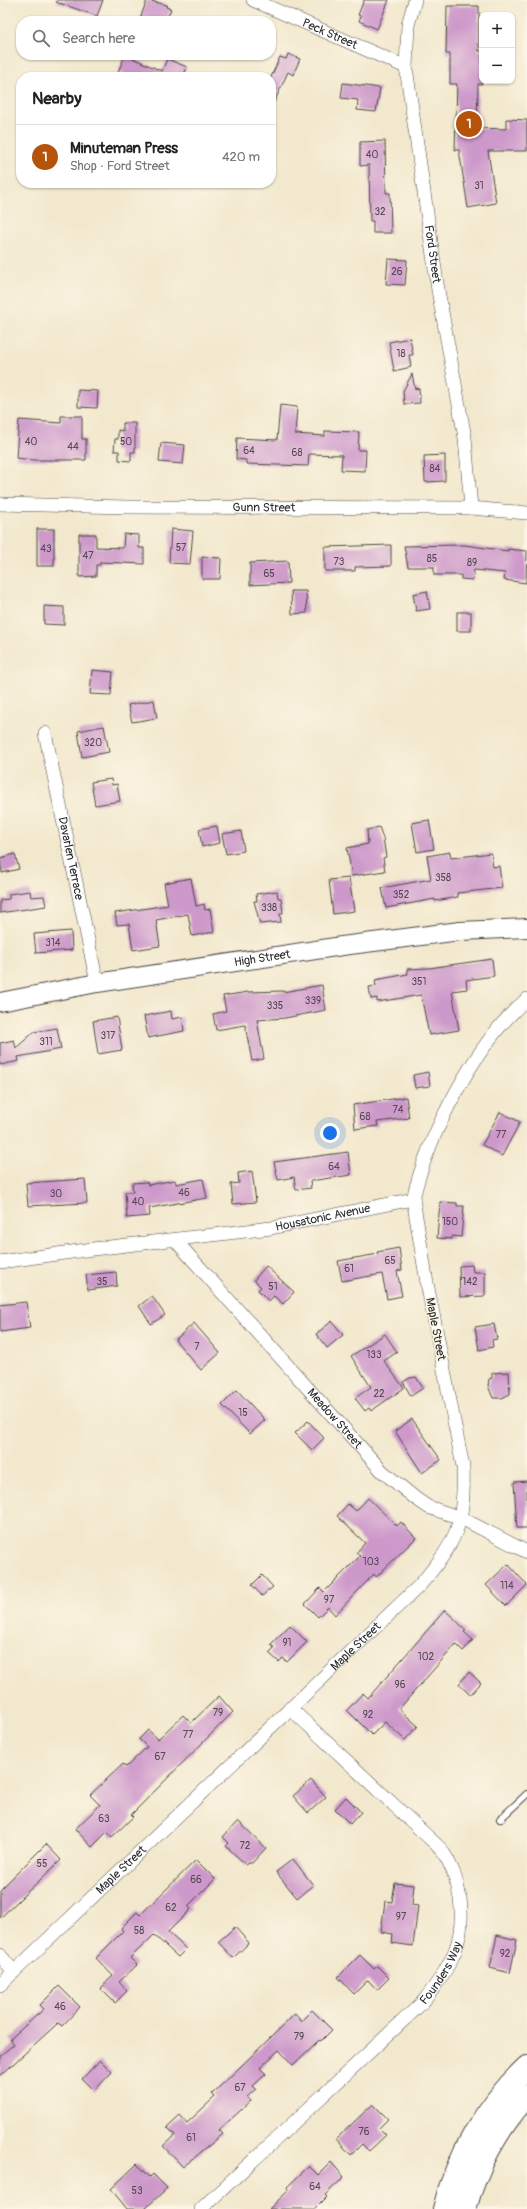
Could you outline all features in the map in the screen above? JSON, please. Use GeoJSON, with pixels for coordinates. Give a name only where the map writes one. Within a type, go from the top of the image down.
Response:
{"type":"FeatureCollection","features":[{"type":"Feature","properties":{"kind":"highway"},"geometry":{"type":"LineString","coordinates":[[444,2209],[455,2171],[472,2138],[500,2097],[527,2067]]}},
{"type":"Feature","properties":{"kind":"highway"},"geometry":{"type":"LineString","coordinates":[[464,2209],[478,2173],[499,2132],[527,2096]]}},
{"type":"Feature","properties":{"kind":"main road","name":"High Street"},"geometry":{"type":"LineString","coordinates":[[0,1002],[97,983],[460,930],[527,928]]}},
{"type":"Feature","properties":{"kind":"street","name":"Peck Street"},"geometry":{"type":"LineString","coordinates":[[253,0],[406,67]]}},
{"type":"Feature","properties":{"kind":"street","name":"Ford Street"},"geometry":{"type":"LineString","coordinates":[[415,0],[408,25],[406,67],[438,290],[465,438],[471,508]]}},
{"type":"Feature","properties":{"kind":"street","name":"Gunn Street"},"geometry":{"type":"LineString","coordinates":[[0,504],[127,507],[471,508],[527,513]]}},
{"type":"Feature","properties":{"kind":"street","name":"Davarlen Terrace"},"geometry":{"type":"LineString","coordinates":[[45,733],[97,983]]}},
{"type":"Feature","properties":{"kind":"street"},"geometry":{"type":"LineString","coordinates":[[413,1199],[424,1159],[463,1080],[506,1020],[527,999]]}},
{"type":"Feature","properties":{"kind":"street","name":"Housatonic Avenue"},"geometry":{"type":"LineString","coordinates":[[0,1262],[93,1249],[176,1241],[271,1228],[413,1199]]}},
{"type":"Feature","properties":{"kind":"street","name":"Maple Street"},"geometry":{"type":"LineString","coordinates":[[0,1985],[420,1585],[447,1550],[461,1518],[464,1494],[463,1467],[427,1283],[413,1199]]}},
{"type":"Feature","properties":{"kind":"street","name":"Meadow Street"},"geometry":{"type":"LineString","coordinates":[[176,1241],[382,1471],[428,1507],[461,1518],[527,1552]]}},
{"type":"Feature","properties":{"kind":"street","name":"Founders Way"},"geometry":{"type":"LineString","coordinates":[[201,2209],[422,2003],[442,1977],[455,1951],[460,1928],[459,1893],[449,1860],[441,1849],[290,1708]]}},
{"type":"Feature","properties":{"kind":"street"},"geometry":{"type":"LineString","coordinates":[[0,1955],[14,1972]]}},
{"type":"Feature","properties":{"kind":"lane"},"geometry":{"type":"LineString","coordinates":[[500,1819],[527,1794]]}},
{"type":"Feature","properties":{"kind":"building"},"geometry":{"type":"Polygon","coordinates":[[[57,0],[103,0],[97,16],[56,2],[57,0]]]}},
{"type":"Feature","properties":{"kind":"building"},"geometry":{"type":"Polygon","coordinates":[[[147,0],[167,5],[166,7],[171,9],[168,16],[141,16],[147,0]]]}},
{"type":"Feature","properties":{"kind":"building"},"geometry":{"type":"Polygon","coordinates":[[[364,0],[389,0],[377,29],[359,21],[361,16],[358,15],[364,0]]]}},
{"type":"Feature","properties":{"kind":"building"},"geometry":{"type":"Polygon","coordinates":[[[447,6],[479,6],[479,84],[477,128],[506,129],[506,119],[527,120],[527,151],[488,151],[496,203],[468,208],[459,150],[455,150],[457,84],[450,84],[450,54],[446,54],[447,6]]]}},
{"type":"Feature","properties":{"kind":"building"},"geometry":{"type":"Polygon","coordinates":[[[288,54],[300,59],[293,75],[288,72],[276,98],[276,72],[273,72],[280,57],[286,59],[288,54]]]}},
{"type":"Feature","properties":{"kind":"building"},"geometry":{"type":"Polygon","coordinates":[[[123,60],[137,60],[162,71],[167,60],[187,67],[185,72],[118,72],[123,60]]]}},
{"type":"Feature","properties":{"kind":"building"},"geometry":{"type":"Polygon","coordinates":[[[343,83],[380,88],[376,112],[357,110],[358,100],[341,98],[343,83]]]}},
{"type":"Feature","properties":{"kind":"building"},"geometry":{"type":"Polygon","coordinates":[[[385,141],[386,193],[390,193],[391,233],[373,233],[373,221],[370,221],[369,165],[360,166],[360,142],[385,141]]]}},
{"type":"Feature","properties":{"kind":"building"},"geometry":{"type":"Polygon","coordinates":[[[388,259],[407,260],[405,285],[386,284],[388,259]]]}},
{"type":"Feature","properties":{"kind":"building"},"geometry":{"type":"Polygon","coordinates":[[[410,338],[413,355],[409,355],[411,367],[394,371],[389,342],[410,338]]]}},
{"type":"Feature","properties":{"kind":"building"},"geometry":{"type":"Polygon","coordinates":[[[412,374],[415,389],[419,388],[420,403],[404,404],[403,391],[412,374]]]}},
{"type":"Feature","properties":{"kind":"building"},"geometry":{"type":"Polygon","coordinates":[[[78,390],[98,391],[97,408],[78,407],[78,390]]]}},
{"type":"Feature","properties":{"kind":"building"},"geometry":{"type":"Polygon","coordinates":[[[280,405],[297,407],[295,434],[325,436],[325,431],[359,432],[358,450],[366,450],[365,471],[341,470],[342,455],[309,454],[308,466],[246,464],[246,460],[236,459],[237,438],[277,440],[280,405]]]}},
{"type":"Feature","properties":{"kind":"building"},"geometry":{"type":"Polygon","coordinates":[[[61,416],[82,416],[82,439],[86,439],[86,460],[34,460],[16,458],[19,420],[61,423],[61,416]]]}},
{"type":"Feature","properties":{"kind":"building"},"geometry":{"type":"Polygon","coordinates":[[[123,423],[135,423],[135,452],[131,452],[131,461],[119,460],[119,451],[114,451],[115,439],[118,439],[118,430],[123,431],[123,423]]]}},
{"type":"Feature","properties":{"kind":"building"},"geometry":{"type":"Polygon","coordinates":[[[161,443],[185,445],[183,464],[159,462],[161,443]]]}},
{"type":"Feature","properties":{"kind":"building"},"geometry":{"type":"Polygon","coordinates":[[[445,455],[445,481],[425,482],[424,456],[445,455]]]}},
{"type":"Feature","properties":{"kind":"building"},"geometry":{"type":"Polygon","coordinates":[[[37,529],[54,529],[54,566],[37,566],[37,529]]]}},
{"type":"Feature","properties":{"kind":"building"},"geometry":{"type":"Polygon","coordinates":[[[171,529],[193,531],[190,564],[169,563],[171,529]]]}},
{"type":"Feature","properties":{"kind":"building"},"geometry":{"type":"Polygon","coordinates":[[[79,534],[96,534],[96,547],[123,548],[124,534],[139,535],[139,548],[144,548],[144,564],[100,562],[100,565],[96,565],[96,576],[79,577],[79,534]]]}},
{"type":"Feature","properties":{"kind":"building"},"geometry":{"type":"Polygon","coordinates":[[[391,545],[391,566],[355,567],[355,571],[325,571],[325,547],[391,545]]]}},
{"type":"Feature","properties":{"kind":"building"},"geometry":{"type":"Polygon","coordinates":[[[464,545],[508,551],[508,549],[527,551],[526,583],[504,580],[505,573],[474,570],[473,580],[461,579],[461,575],[434,575],[434,567],[408,567],[404,546],[464,545]]]}},
{"type":"Feature","properties":{"kind":"building"},"geometry":{"type":"Polygon","coordinates":[[[202,557],[221,558],[220,579],[202,579],[202,557]]]}},
{"type":"Feature","properties":{"kind":"building"},"geometry":{"type":"Polygon","coordinates":[[[288,561],[289,583],[250,585],[250,563],[288,561]]]}},
{"type":"Feature","properties":{"kind":"building"},"geometry":{"type":"Polygon","coordinates":[[[291,591],[306,591],[307,613],[292,614],[291,591]]]}},
{"type":"Feature","properties":{"kind":"building"},"geometry":{"type":"Polygon","coordinates":[[[427,591],[430,609],[416,611],[413,594],[427,591]]]}},
{"type":"Feature","properties":{"kind":"building"},"geometry":{"type":"Polygon","coordinates":[[[44,606],[64,607],[64,625],[44,624],[44,606]]]}},
{"type":"Feature","properties":{"kind":"building"},"geometry":{"type":"Polygon","coordinates":[[[457,612],[471,612],[471,631],[457,631],[457,612]]]}},
{"type":"Feature","properties":{"kind":"building"},"geometry":{"type":"Polygon","coordinates":[[[92,670],[113,672],[111,695],[90,694],[92,670]]]}},
{"type":"Feature","properties":{"kind":"building"},"geometry":{"type":"Polygon","coordinates":[[[154,700],[157,718],[132,722],[128,705],[154,700]]]}},
{"type":"Feature","properties":{"kind":"building"},"geometry":{"type":"Polygon","coordinates":[[[104,726],[109,752],[82,757],[78,731],[104,726]]]}},
{"type":"Feature","properties":{"kind":"building"},"geometry":{"type":"Polygon","coordinates":[[[111,779],[112,785],[117,784],[120,801],[95,805],[91,782],[111,779]]]}},
{"type":"Feature","properties":{"kind":"building"},"geometry":{"type":"Polygon","coordinates":[[[429,820],[434,849],[417,852],[412,823],[429,820]]]}},
{"type":"Feature","properties":{"kind":"building"},"geometry":{"type":"Polygon","coordinates":[[[217,826],[220,843],[202,847],[199,829],[217,826]]]}},
{"type":"Feature","properties":{"kind":"building"},"geometry":{"type":"Polygon","coordinates":[[[379,827],[383,838],[386,857],[383,858],[385,871],[352,876],[347,848],[368,844],[367,830],[379,827]]]}},
{"type":"Feature","properties":{"kind":"building"},"geometry":{"type":"Polygon","coordinates":[[[241,831],[244,851],[226,854],[222,834],[241,831]]]}},
{"type":"Feature","properties":{"kind":"building"},"geometry":{"type":"Polygon","coordinates":[[[450,852],[451,858],[491,853],[493,867],[499,866],[502,888],[457,893],[458,897],[435,901],[435,899],[386,908],[382,888],[431,879],[427,856],[450,852]]]}},
{"type":"Feature","properties":{"kind":"building"},"geometry":{"type":"Polygon","coordinates":[[[15,854],[19,869],[2,873],[0,858],[15,854]]]}},
{"type":"Feature","properties":{"kind":"building"},"geometry":{"type":"Polygon","coordinates":[[[191,878],[196,906],[204,904],[205,910],[210,909],[214,932],[192,936],[188,914],[156,920],[160,946],[133,950],[129,924],[117,925],[115,913],[168,905],[164,883],[191,878]]]}},
{"type":"Feature","properties":{"kind":"building"},"geometry":{"type":"Polygon","coordinates":[[[349,878],[354,911],[333,914],[329,880],[349,878]]]}},
{"type":"Feature","properties":{"kind":"building"},"geometry":{"type":"Polygon","coordinates":[[[30,891],[31,897],[44,896],[46,906],[0,913],[0,900],[9,899],[9,894],[30,891]]]}},
{"type":"Feature","properties":{"kind":"building"},"geometry":{"type":"Polygon","coordinates":[[[277,891],[278,898],[281,898],[283,913],[280,913],[281,922],[260,924],[254,901],[257,901],[256,894],[277,891]]]}},
{"type":"Feature","properties":{"kind":"building"},"geometry":{"type":"Polygon","coordinates":[[[71,931],[72,950],[36,953],[34,934],[71,931]]]}},
{"type":"Feature","properties":{"kind":"building"},"geometry":{"type":"Polygon","coordinates":[[[492,959],[494,976],[466,980],[467,989],[452,991],[459,1030],[429,1035],[421,995],[377,1002],[377,998],[371,999],[369,987],[376,986],[375,980],[408,974],[407,969],[429,968],[492,959]]]}},
{"type":"Feature","properties":{"kind":"building"},"geometry":{"type":"Polygon","coordinates":[[[322,985],[326,1010],[285,1018],[257,1020],[264,1059],[252,1061],[245,1025],[216,1030],[213,1014],[226,1011],[223,996],[248,992],[283,992],[322,985]]]}},
{"type":"Feature","properties":{"kind":"building"},"geometry":{"type":"Polygon","coordinates":[[[171,1011],[172,1019],[182,1017],[184,1031],[148,1038],[144,1016],[171,1011]]]}},
{"type":"Feature","properties":{"kind":"building"},"geometry":{"type":"Polygon","coordinates":[[[117,1017],[122,1050],[98,1054],[93,1021],[117,1017]]]}},
{"type":"Feature","properties":{"kind":"building"},"geometry":{"type":"Polygon","coordinates":[[[57,1028],[61,1049],[18,1057],[19,1061],[0,1065],[0,1043],[14,1040],[16,1048],[34,1032],[57,1028]]]}},
{"type":"Feature","properties":{"kind":"building"},"geometry":{"type":"Polygon","coordinates":[[[428,1072],[430,1086],[415,1088],[413,1075],[428,1072]]]}},
{"type":"Feature","properties":{"kind":"building"},"geometry":{"type":"Polygon","coordinates":[[[406,1097],[409,1118],[377,1122],[378,1126],[355,1129],[353,1105],[406,1097]]]}},
{"type":"Feature","properties":{"kind":"building"},"geometry":{"type":"Polygon","coordinates":[[[500,1112],[520,1122],[502,1156],[482,1145],[500,1112]]]}},
{"type":"Feature","properties":{"kind":"building"},"geometry":{"type":"Polygon","coordinates":[[[348,1152],[351,1175],[310,1181],[311,1188],[296,1190],[294,1177],[278,1180],[274,1162],[348,1152]]]}},
{"type":"Feature","properties":{"kind":"building"},"geometry":{"type":"Polygon","coordinates":[[[252,1171],[256,1202],[233,1204],[231,1184],[239,1183],[238,1173],[252,1171]]]}},
{"type":"Feature","properties":{"kind":"building"},"geometry":{"type":"Polygon","coordinates":[[[85,1179],[87,1203],[28,1206],[26,1183],[85,1179]]]}},
{"type":"Feature","properties":{"kind":"building"},"geometry":{"type":"Polygon","coordinates":[[[203,1179],[207,1198],[149,1208],[150,1216],[127,1218],[125,1192],[133,1192],[132,1183],[147,1182],[148,1185],[175,1180],[176,1184],[203,1179]]]}},
{"type":"Feature","properties":{"kind":"building"},"geometry":{"type":"Polygon","coordinates":[[[440,1202],[457,1203],[457,1206],[464,1206],[461,1237],[452,1236],[452,1239],[437,1238],[440,1202]]]}},
{"type":"Feature","properties":{"kind":"building"},"geometry":{"type":"Polygon","coordinates":[[[399,1248],[402,1270],[397,1271],[402,1296],[387,1299],[382,1274],[342,1281],[338,1261],[378,1254],[377,1252],[399,1248]]]}},
{"type":"Feature","properties":{"kind":"building"},"geometry":{"type":"Polygon","coordinates":[[[472,1265],[473,1272],[485,1272],[485,1296],[460,1297],[459,1266],[472,1265]]]}},
{"type":"Feature","properties":{"kind":"building"},"geometry":{"type":"Polygon","coordinates":[[[266,1266],[294,1292],[283,1304],[274,1296],[269,1301],[258,1290],[261,1287],[254,1280],[266,1266]]]}},
{"type":"Feature","properties":{"kind":"building"},"geometry":{"type":"Polygon","coordinates":[[[116,1272],[117,1286],[88,1290],[86,1275],[116,1272]]]}},
{"type":"Feature","properties":{"kind":"building"},"geometry":{"type":"Polygon","coordinates":[[[152,1296],[165,1315],[151,1324],[139,1306],[152,1296]]]}},
{"type":"Feature","properties":{"kind":"building"},"geometry":{"type":"Polygon","coordinates":[[[26,1302],[30,1328],[0,1332],[0,1305],[26,1302]]]}},
{"type":"Feature","properties":{"kind":"building"},"geometry":{"type":"Polygon","coordinates":[[[332,1321],[343,1335],[327,1348],[316,1334],[332,1321]]]}},
{"type":"Feature","properties":{"kind":"building"},"geometry":{"type":"Polygon","coordinates":[[[194,1323],[220,1353],[201,1370],[175,1340],[194,1323]]]}},
{"type":"Feature","properties":{"kind":"building"},"geometry":{"type":"Polygon","coordinates":[[[494,1324],[497,1339],[492,1340],[493,1347],[479,1350],[475,1327],[494,1324]]]}},
{"type":"Feature","properties":{"kind":"building"},"geometry":{"type":"Polygon","coordinates":[[[385,1334],[397,1352],[384,1361],[404,1388],[371,1411],[369,1408],[365,1411],[355,1398],[371,1387],[351,1356],[385,1334]]]}},
{"type":"Feature","properties":{"kind":"building"},"geometry":{"type":"Polygon","coordinates":[[[509,1372],[510,1394],[502,1398],[493,1398],[488,1386],[489,1379],[492,1378],[492,1373],[509,1372]]]}},
{"type":"Feature","properties":{"kind":"building"},"geometry":{"type":"Polygon","coordinates":[[[416,1377],[423,1388],[411,1396],[403,1382],[410,1378],[416,1377]]]}},
{"type":"Feature","properties":{"kind":"building"},"geometry":{"type":"Polygon","coordinates":[[[237,1390],[265,1420],[250,1434],[222,1405],[237,1390]]]}},
{"type":"Feature","properties":{"kind":"building"},"geometry":{"type":"Polygon","coordinates":[[[412,1419],[441,1460],[422,1473],[395,1431],[412,1419]]]}},
{"type":"Feature","properties":{"kind":"building"},"geometry":{"type":"Polygon","coordinates":[[[308,1421],[324,1438],[312,1450],[295,1433],[308,1421]]]}},
{"type":"Feature","properties":{"kind":"building"},"geometry":{"type":"Polygon","coordinates":[[[527,1481],[527,1528],[517,1528],[514,1482],[527,1481]]]}},
{"type":"Feature","properties":{"kind":"building"},"geometry":{"type":"Polygon","coordinates":[[[368,1498],[397,1526],[401,1522],[416,1538],[376,1577],[374,1574],[335,1615],[328,1607],[318,1617],[305,1604],[320,1588],[324,1592],[360,1556],[356,1553],[365,1543],[337,1516],[348,1504],[356,1511],[368,1498]]]}},
{"type":"Feature","properties":{"kind":"building"},"geometry":{"type":"Polygon","coordinates":[[[508,1564],[527,1585],[506,1606],[486,1585],[508,1564]]]}},
{"type":"Feature","properties":{"kind":"building"},"geometry":{"type":"Polygon","coordinates":[[[262,1575],[273,1587],[262,1596],[252,1585],[262,1575]]]}},
{"type":"Feature","properties":{"kind":"building"},"geometry":{"type":"Polygon","coordinates":[[[445,1610],[466,1630],[464,1632],[473,1640],[463,1651],[456,1644],[399,1709],[418,1726],[405,1740],[385,1722],[372,1735],[347,1710],[363,1693],[368,1698],[445,1610]]]}},
{"type":"Feature","properties":{"kind":"building"},"geometry":{"type":"Polygon","coordinates":[[[290,1625],[307,1642],[287,1662],[283,1658],[279,1662],[269,1653],[274,1648],[271,1644],[290,1625]]]}},
{"type":"Feature","properties":{"kind":"building"},"geometry":{"type":"Polygon","coordinates":[[[469,1672],[481,1683],[470,1695],[459,1684],[469,1672]]]}},
{"type":"Feature","properties":{"kind":"building"},"geometry":{"type":"Polygon","coordinates":[[[219,1696],[233,1712],[131,1815],[133,1817],[112,1837],[107,1832],[92,1847],[75,1829],[100,1805],[90,1795],[123,1764],[126,1767],[147,1747],[139,1739],[148,1730],[158,1739],[183,1715],[191,1723],[219,1696]]]}},
{"type":"Feature","properties":{"kind":"building"},"geometry":{"type":"Polygon","coordinates":[[[311,1780],[326,1797],[308,1813],[293,1796],[311,1780]]]}},
{"type":"Feature","properties":{"kind":"building"},"geometry":{"type":"Polygon","coordinates":[[[346,1797],[361,1812],[350,1824],[335,1809],[346,1797]]]}},
{"type":"Feature","properties":{"kind":"building"},"geometry":{"type":"Polygon","coordinates":[[[238,1821],[266,1848],[252,1863],[246,1865],[226,1846],[229,1843],[223,1837],[238,1821]]]}},
{"type":"Feature","properties":{"kind":"building"},"geometry":{"type":"Polygon","coordinates":[[[46,1844],[61,1860],[0,1918],[0,1890],[46,1844]]]}},
{"type":"Feature","properties":{"kind":"building"},"geometry":{"type":"Polygon","coordinates":[[[293,1859],[313,1885],[297,1898],[276,1872],[293,1859]]]}},
{"type":"Feature","properties":{"kind":"building"},"geometry":{"type":"Polygon","coordinates":[[[196,1860],[215,1879],[188,1906],[191,1909],[168,1932],[186,1949],[178,1957],[154,1935],[130,1958],[137,1965],[119,1982],[127,1991],[115,2003],[100,1988],[113,1976],[96,1958],[123,1931],[121,1928],[137,1912],[140,1915],[196,1860]]]}},
{"type":"Feature","properties":{"kind":"building"},"geometry":{"type":"Polygon","coordinates":[[[395,1883],[414,1885],[412,1905],[418,1906],[413,1946],[392,1943],[393,1934],[381,1932],[385,1901],[392,1902],[395,1883]]]}},
{"type":"Feature","properties":{"kind":"building"},"geometry":{"type":"Polygon","coordinates":[[[235,1927],[249,1943],[233,1958],[218,1942],[235,1927]]]}},
{"type":"Feature","properties":{"kind":"building"},"geometry":{"type":"Polygon","coordinates":[[[497,1935],[517,1940],[510,1973],[490,1968],[497,1935]]]}},
{"type":"Feature","properties":{"kind":"building"},"geometry":{"type":"Polygon","coordinates":[[[360,1955],[374,1969],[377,1966],[389,1978],[377,1990],[368,1980],[354,1994],[338,1977],[360,1955]]]}},
{"type":"Feature","properties":{"kind":"building"},"geometry":{"type":"Polygon","coordinates":[[[59,1986],[80,2007],[62,2026],[58,2023],[0,2076],[0,2056],[14,2044],[10,2039],[44,2009],[40,2005],[59,1986]]]}},
{"type":"Feature","properties":{"kind":"building"},"geometry":{"type":"Polygon","coordinates":[[[312,2010],[332,2030],[293,2065],[279,2050],[260,2068],[266,2074],[253,2086],[256,2089],[247,2097],[251,2101],[219,2130],[223,2134],[183,2167],[163,2146],[175,2135],[167,2127],[180,2115],[187,2123],[215,2097],[212,2094],[295,2014],[301,2021],[312,2010]]]}},
{"type":"Feature","properties":{"kind":"building"},"geometry":{"type":"Polygon","coordinates":[[[100,2060],[112,2072],[94,2091],[82,2079],[100,2060]]]}},
{"type":"Feature","properties":{"kind":"building"},"geometry":{"type":"Polygon","coordinates":[[[373,2104],[388,2119],[379,2128],[386,2135],[369,2151],[362,2144],[351,2155],[336,2139],[373,2104]]]}},
{"type":"Feature","properties":{"kind":"building"},"geometry":{"type":"Polygon","coordinates":[[[331,2162],[344,2177],[325,2195],[327,2197],[315,2209],[269,2209],[289,2190],[287,2187],[309,2166],[318,2175],[331,2162]]]}},
{"type":"Feature","properties":{"kind":"building"},"geometry":{"type":"Polygon","coordinates":[[[137,2164],[150,2177],[153,2174],[167,2188],[145,2209],[127,2209],[111,2189],[137,2164]]]}},
{"type":"Feature","properties":{"kind":"place","name":"Minuteman Press"},"geometry":{"type":"Point","coordinates":[469,124]}}]}
